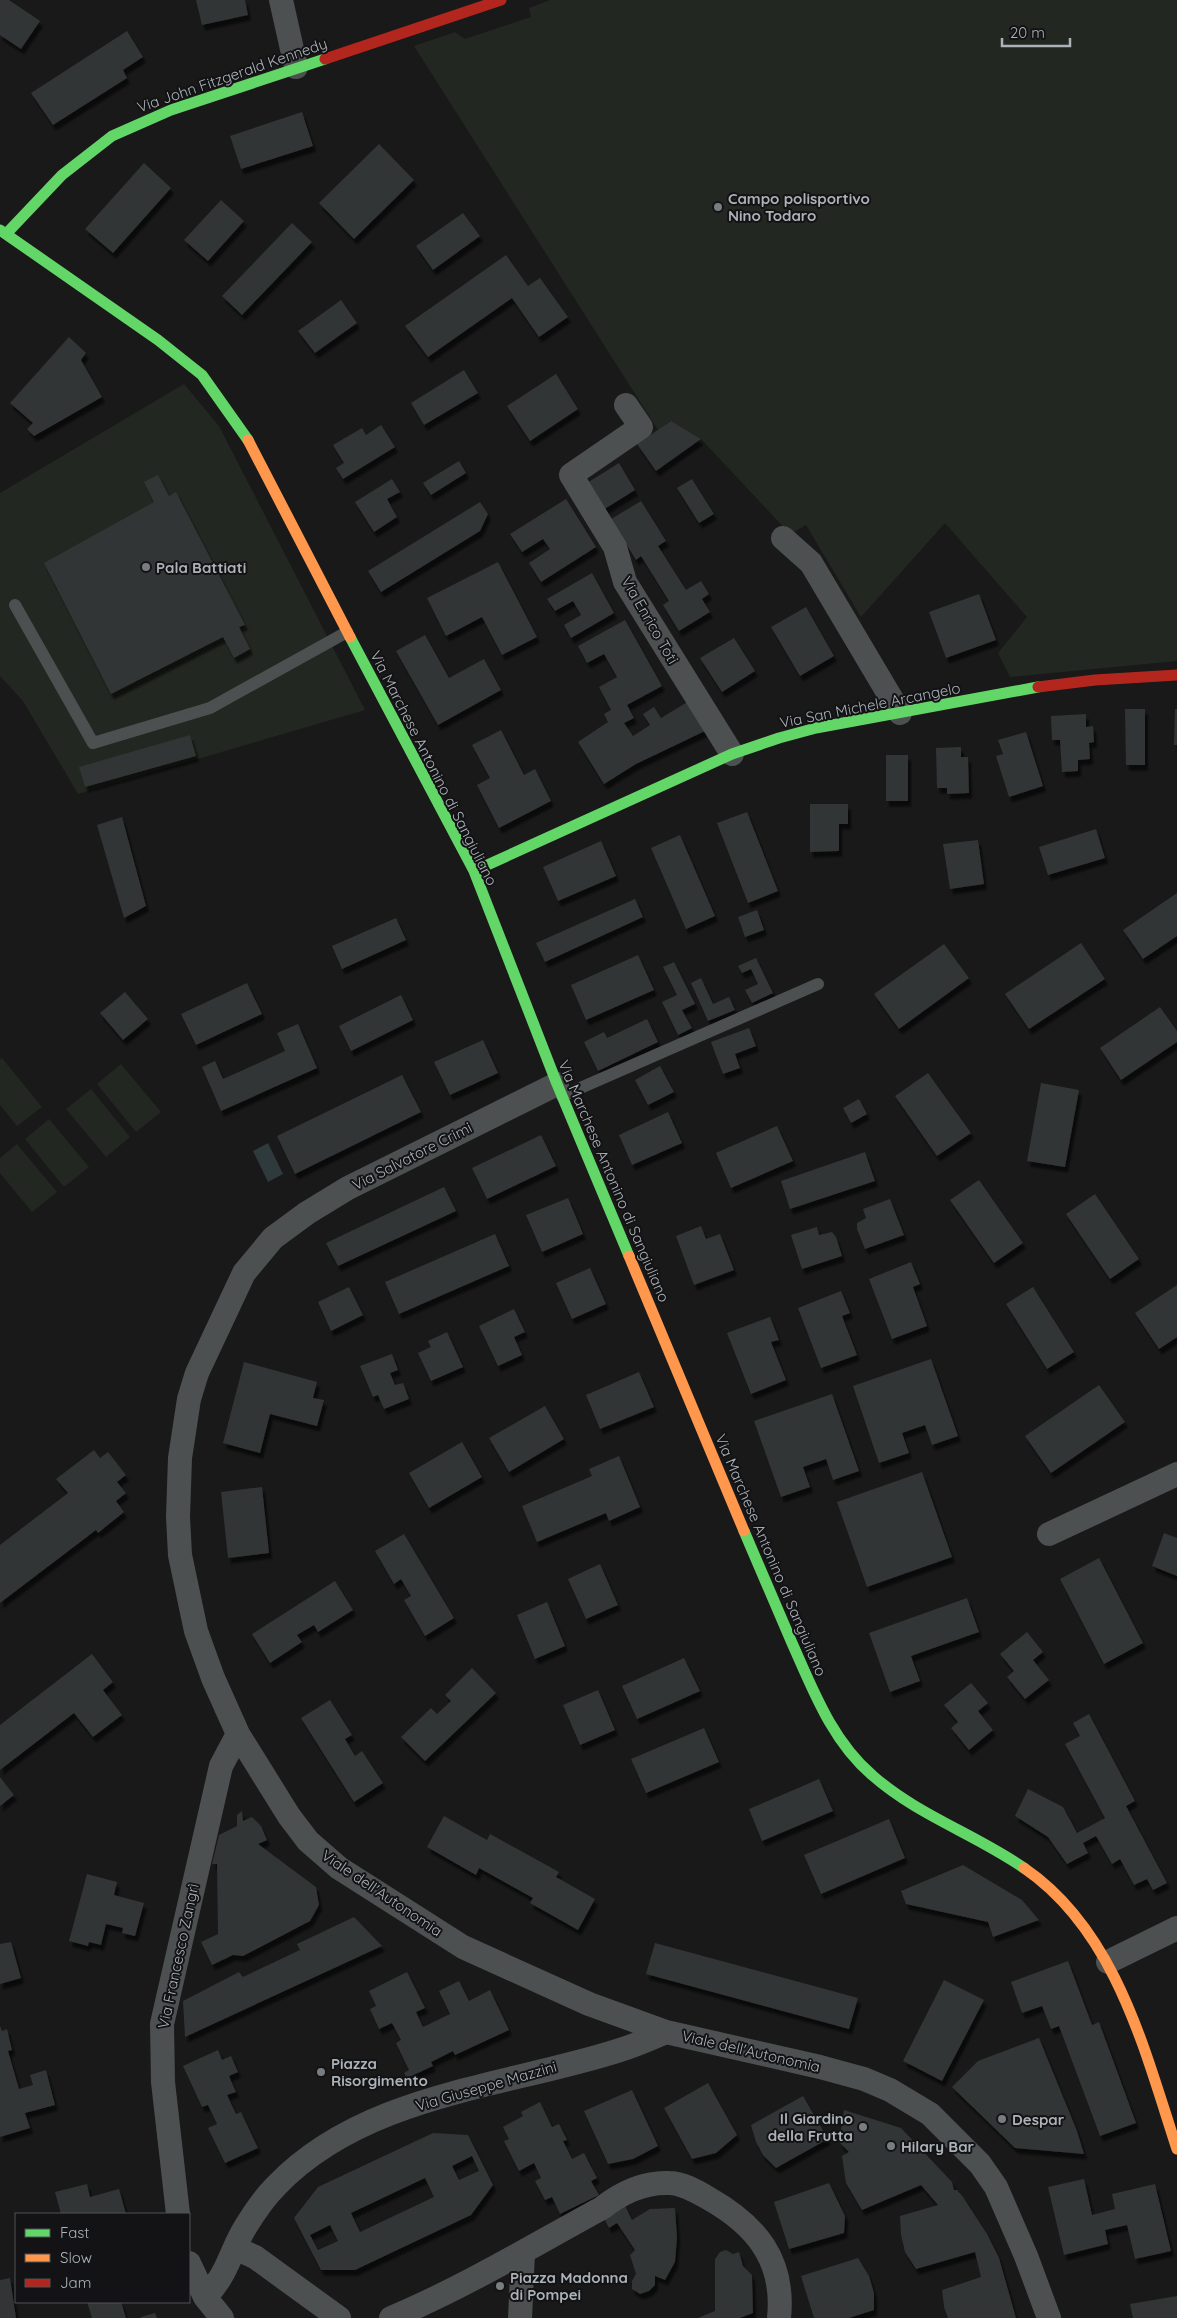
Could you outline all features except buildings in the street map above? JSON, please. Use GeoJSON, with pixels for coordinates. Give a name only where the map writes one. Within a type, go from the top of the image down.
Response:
{"type":"FeatureCollection","features":[{"type":"Feature","properties":{"kind":"main road","name":"Via John Fitzgerald Kennedy"},"geometry":{"type":"LineString","coordinates":[[3,232],[62,175],[112,136],[171,110],[490,2]]}},
{"type":"Feature","properties":{"kind":"main road","name":"Via Marchese Antonino di Sangiuliano"},"geometry":{"type":"LineString","coordinates":[[3,232],[158,340],[202,375],[248,438],[346,632],[474,871],[560,1090],[739,1520],[820,1706],[846,1748],[871,1775],[901,1798],[1004,1854],[1036,1876],[1073,1912],[1108,1962],[1145,2053],[1177,2149]]}},
{"type":"Feature","properties":{"kind":"main road","name":"Via San Michele Arcangelo"},"geometry":{"type":"LineString","coordinates":[[474,871],[732,754],[779,738],[900,712],[1033,688],[1095,680],[1177,675]]}},
{"type":"Feature","properties":{"kind":"street"},"geometry":{"type":"LineString","coordinates":[[281,0],[296,67]]}},
{"type":"Feature","properties":{"kind":"street","name":"Via Enrico Toti"},"geometry":{"type":"LineString","coordinates":[[626,405],[641,427],[571,475],[614,548],[625,582],[732,754]]}},
{"type":"Feature","properties":{"kind":"street"},"geometry":{"type":"LineString","coordinates":[[783,538],[811,563],[900,712]]}},
{"type":"Feature","properties":{"kind":"street","name":"Via Salvatore Crimi"},"geometry":{"type":"LineString","coordinates":[[273,1238],[307,1212],[348,1188],[560,1090]]}},
{"type":"Feature","properties":{"kind":"street","name":"Viale dell'Autonomia"},"geometry":{"type":"LineString","coordinates":[[273,1238],[244,1273],[203,1358],[189,1399],[180,1458],[180,1546],[196,1631],[213,1678],[238,1734],[289,1816],[308,1841],[339,1868],[463,1947],[589,2004],[666,2032],[820,2067],[864,2079],[890,2090],[930,2114],[956,2138],[996,2187],[1026,2256],[1049,2318]]}},
{"type":"Feature","properties":{"kind":"street"},"geometry":{"type":"LineString","coordinates":[[1049,1534],[1177,1474]]}},
{"type":"Feature","properties":{"kind":"street","name":"Via Francesco Zangrì"},"geometry":{"type":"LineString","coordinates":[[178,2213],[163,2082],[162,2024],[222,1766],[238,1734]]}},
{"type":"Feature","properties":{"kind":"street"},"geometry":{"type":"LineString","coordinates":[[1108,1962],[1177,1928]]}},
{"type":"Feature","properties":{"kind":"street","name":"Via Giuseppe Mazzini"},"geometry":{"type":"LineString","coordinates":[[205,2297],[218,2284],[246,2226],[276,2186],[322,2149],[363,2125],[436,2097],[617,2051],[666,2032]]}},
{"type":"Feature","properties":{"kind":"street"},"geometry":{"type":"LineString","coordinates":[[391,2318],[437,2299],[523,2253],[627,2191],[653,2184],[679,2184],[721,2205],[740,2219],[767,2248],[778,2284],[779,2318]]}},
{"type":"Feature","properties":{"kind":"street"},"geometry":{"type":"LineString","coordinates":[[236,2248],[255,2257],[332,2317]]}},
{"type":"Feature","properties":{"kind":"street"},"geometry":{"type":"LineString","coordinates":[[520,2318],[523,2253]]}},
{"type":"Feature","properties":{"kind":"street"},"geometry":{"type":"LineString","coordinates":[[190,2265],[205,2297],[222,2318]]}},
{"type":"Feature","properties":{"kind":"lane"},"geometry":{"type":"LineString","coordinates":[[15,605],[93,743],[210,708],[346,632]]}},
{"type":"Feature","properties":{"kind":"lane"},"geometry":{"type":"LineString","coordinates":[[560,1090],[818,984]]}},
{"type":"Feature","properties":{"kind":"shaded area"},"geometry":{"type":"Polygon","coordinates":[[[550,0],[1177,0],[1177,661],[1010,677],[998,653],[1027,617],[945,523],[861,617],[806,525],[790,534],[701,439],[671,421],[658,430],[414,46],[455,32],[465,39],[531,17],[529,8],[550,0]]]}},
{"type":"Feature","properties":{"kind":"shaded area","name":"Pala Battiati"},"geometry":{"type":"Polygon","coordinates":[[[184,384],[219,426],[365,710],[78,794],[23,701],[0,676],[0,493],[184,384]]]}},
{"type":"Feature","properties":{"kind":"shaded area"},"geometry":{"type":"Polygon","coordinates":[[[2,1058],[42,1107],[17,1126],[0,1105],[0,1060],[2,1058]]]}},
{"type":"Feature","properties":{"kind":"shaded area"},"geometry":{"type":"Polygon","coordinates":[[[121,1064],[161,1112],[136,1132],[97,1084],[121,1064]]]}},
{"type":"Feature","properties":{"kind":"shaded area"},"geometry":{"type":"Polygon","coordinates":[[[91,1089],[130,1137],[106,1157],[66,1109],[91,1089]]]}},
{"type":"Feature","properties":{"kind":"shaded area"},"geometry":{"type":"Polygon","coordinates":[[[49,1119],[89,1167],[64,1187],[25,1139],[49,1119]]]}},
{"type":"Feature","properties":{"kind":"shaded area"},"geometry":{"type":"Polygon","coordinates":[[[268,1143],[283,1174],[268,1182],[253,1151],[268,1143]]]}},
{"type":"Feature","properties":{"kind":"shaded area"},"geometry":{"type":"Polygon","coordinates":[[[17,1144],[57,1192],[32,1212],[0,1173],[0,1158],[17,1144]]]}},
{"type":"Feature","properties":{"kind":"traffic: fast"},"geometry":{"type":"LineString","coordinates":[[6,234],[62,175],[112,136],[171,110],[325,59]]}},
{"type":"Feature","properties":{"kind":"traffic: fast"},"geometry":{"type":"LineString","coordinates":[[0,230],[158,340],[202,375],[248,440]]}},
{"type":"Feature","properties":{"kind":"traffic: fast"},"geometry":{"type":"LineString","coordinates":[[350,637],[474,871],[557,1084],[629,1256]]}},
{"type":"Feature","properties":{"kind":"traffic: fast"},"geometry":{"type":"LineString","coordinates":[[474,871],[732,754],[779,738],[816,728],[1038,687]]}},
{"type":"Feature","properties":{"kind":"traffic: fast"},"geometry":{"type":"LineString","coordinates":[[744,1531],[816,1696],[846,1747],[872,1775],[908,1802],[1024,1868]]}},
{"type":"Feature","properties":{"kind":"traffic: slow"},"geometry":{"type":"LineString","coordinates":[[248,440],[350,637]]}},
{"type":"Feature","properties":{"kind":"traffic: slow"},"geometry":{"type":"LineString","coordinates":[[629,1256],[744,1531]]}},
{"type":"Feature","properties":{"kind":"traffic: slow"},"geometry":{"type":"LineString","coordinates":[[1024,1868],[1056,1894],[1082,1924],[1104,1958],[1123,1995],[1138,2033],[1177,2149]]}},
{"type":"Feature","properties":{"kind":"traffic: jam"},"geometry":{"type":"LineString","coordinates":[[325,59],[501,0]]}},
{"type":"Feature","properties":{"kind":"traffic: jam"},"geometry":{"type":"LineString","coordinates":[[1038,687],[1095,680],[1177,675]]}},
{"type":"Feature","properties":{"kind":"place","name":"Campo polisportivo Nino Todaro"},"geometry":{"type":"Point","coordinates":[718,207]}},
{"type":"Feature","properties":{"kind":"place","name":"Pala Battiati"},"geometry":{"type":"Point","coordinates":[146,567]}},
{"type":"Feature","properties":{"kind":"place","name":"Piazza Risorgimento"},"geometry":{"type":"Point","coordinates":[321,2072]}},
{"type":"Feature","properties":{"kind":"place","name":"Despar"},"geometry":{"type":"Point","coordinates":[1002,2119]}},
{"type":"Feature","properties":{"kind":"place","name":"Il Giardino della Frutta"},"geometry":{"type":"Point","coordinates":[863,2127]}},
{"type":"Feature","properties":{"kind":"place","name":"Hilary Bar"},"geometry":{"type":"Point","coordinates":[891,2146]}},
{"type":"Feature","properties":{"kind":"place","name":"Piazza Madonna di Pompei"},"geometry":{"type":"Point","coordinates":[500,2286]}}]}
